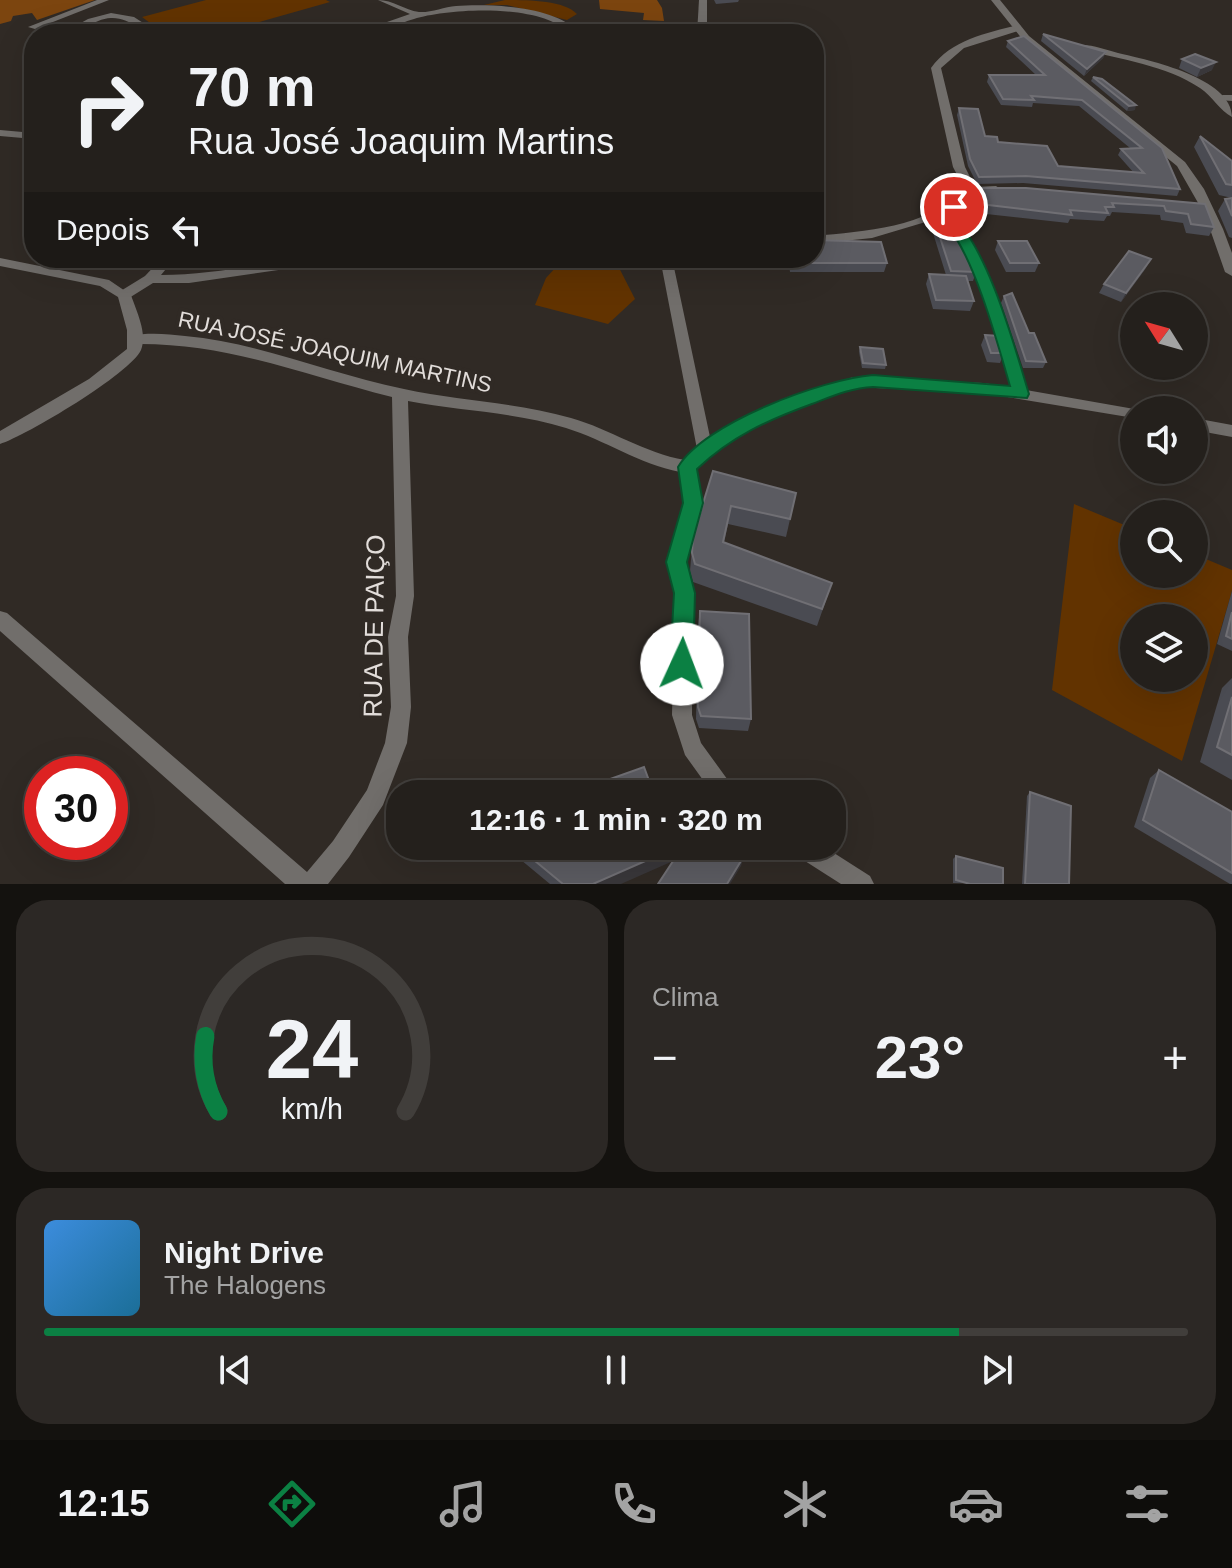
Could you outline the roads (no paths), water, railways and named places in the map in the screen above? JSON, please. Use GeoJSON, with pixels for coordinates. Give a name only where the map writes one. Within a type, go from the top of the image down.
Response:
{"type":"FeatureCollection","features":[{"type":"Feature","properties":{"kind":"street"},"geometry":{"type":"LineString","coordinates":[[40,24],[105,0]]}},
{"type":"Feature","properties":{"kind":"street"},"geometry":{"type":"LineString","coordinates":[[382,0],[419,15]]}},
{"type":"Feature","properties":{"kind":"street"},"geometry":{"type":"LineString","coordinates":[[702,24],[703,0]]}},
{"type":"Feature","properties":{"kind":"street"},"geometry":{"type":"LineString","coordinates":[[995,0],[1018,28],[1173,156],[1200,188],[1232,272]]}},
{"type":"Feature","properties":{"kind":"street"},"geometry":{"type":"LineString","coordinates":[[397,24],[419,15],[468,4],[498,7],[551,18],[565,24]]}},
{"type":"Feature","properties":{"kind":"street"},"geometry":{"type":"LineString","coordinates":[[86,24],[115,15],[129,16],[141,24]]}},
{"type":"Feature","properties":{"kind":"street"},"geometry":{"type":"LineString","coordinates":[[971,191],[959,167],[936,68],[941,59],[952,52],[1018,28],[1037,33]]}},
{"type":"Feature","properties":{"kind":"street"},"geometry":{"type":"LineString","coordinates":[[1081,46],[1177,73],[1227,98],[1232,114]]}},
{"type":"Feature","properties":{"kind":"street"},"geometry":{"type":"LineString","coordinates":[[0,133],[24,135]]}},
{"type":"Feature","properties":{"kind":"street"},"geometry":{"type":"LineString","coordinates":[[824,239],[872,234],[941,214],[971,191],[1009,190]]}},
{"type":"Feature","properties":{"kind":"street"},"geometry":{"type":"LineString","coordinates":[[941,214],[953,224],[967,246],[1000,325],[1020,394]]}},
{"type":"Feature","properties":{"kind":"street"},"geometry":{"type":"LineString","coordinates":[[0,262],[24,267]]}},
{"type":"Feature","properties":{"kind":"street"},"geometry":{"type":"LineString","coordinates":[[0,438],[114,370],[134,350],[136,339],[124,295],[104,283],[30,268]]}},
{"type":"Feature","properties":{"kind":"street"},"geometry":{"type":"LineString","coordinates":[[124,295],[150,279],[160,268]]}},
{"type":"Feature","properties":{"kind":"street"},"geometry":{"type":"LineString","coordinates":[[150,279],[189,279],[265,268]]}},
{"type":"Feature","properties":{"kind":"street"},"geometry":{"type":"LineString","coordinates":[[668,268],[705,451]]}},
{"type":"Feature","properties":{"kind":"street","name":"RUA JOSÉ JOAQUIM MARTINS"},"geometry":{"type":"LineString","coordinates":[[136,339],[193,339],[400,394],[567,422],[663,462],[688,467]]}},
{"type":"Feature","properties":{"kind":"street"},"geometry":{"type":"LineString","coordinates":[[716,780],[692,748],[682,715],[684,593],[676,562],[693,503],[688,467],[705,451],[750,420],[853,382],[983,388],[1120,411]]}},
{"type":"Feature","properties":{"kind":"street","name":"RUA DE PAIÇO"},"geometry":{"type":"LineString","coordinates":[[313,884],[375,797],[396,743],[401,707],[398,637],[405,596],[400,394]]}},
{"type":"Feature","properties":{"kind":"street"},"geometry":{"type":"LineString","coordinates":[[1208,427],[1232,431]]}},
{"type":"Feature","properties":{"kind":"street"},"geometry":{"type":"LineString","coordinates":[[0,619],[303,884]]}},
{"type":"Feature","properties":{"kind":"street"},"geometry":{"type":"LineString","coordinates":[[824,860],[862,884]]}}]}
